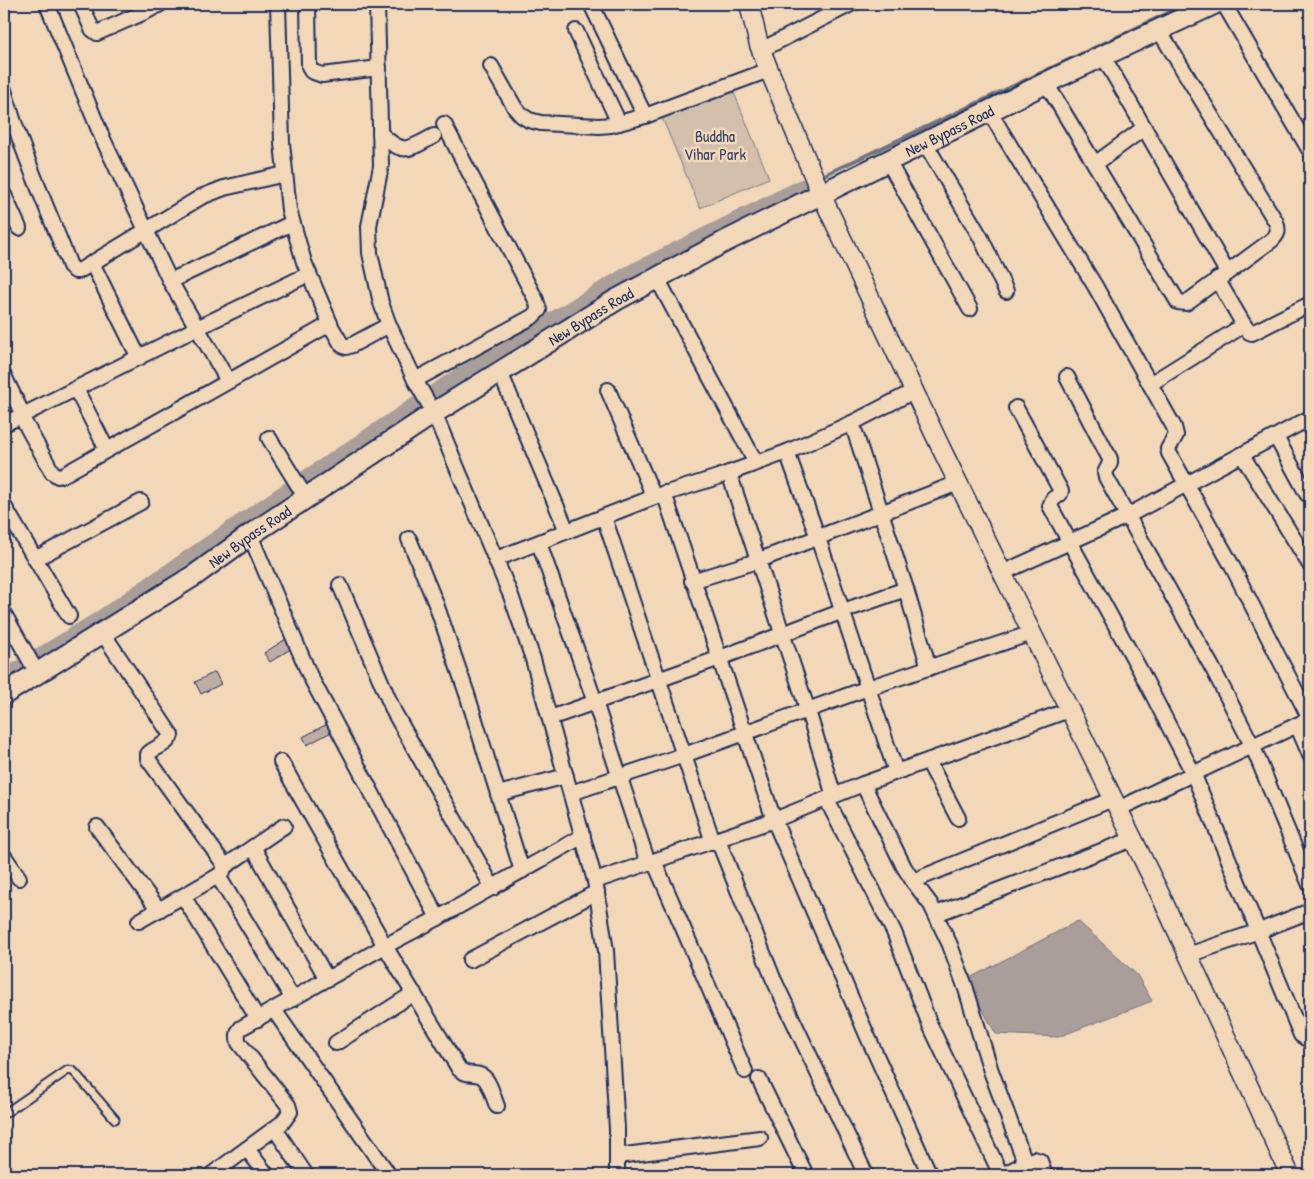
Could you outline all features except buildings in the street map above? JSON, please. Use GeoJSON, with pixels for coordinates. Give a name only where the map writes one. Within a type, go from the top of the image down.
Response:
{"type":"FeatureCollection","features":[{"type":"Feature","properties":{"kind":"main road","name":"New Bypass Road"},"geometry":{"type":"LineString","coordinates":[[4,694],[32,664],[102,632],[195,575],[250,535],[301,489],[428,403],[500,372],[616,300],[724,242],[1046,83],[1214,4]]}},
{"type":"Feature","properties":{"kind":"street"},"geometry":{"type":"LineString","coordinates":[[47,4],[102,137],[170,281],[228,381]]}},
{"type":"Feature","properties":{"kind":"street"},"geometry":{"type":"LineString","coordinates":[[81,4],[92,29],[98,33],[147,12],[160,4]]}},
{"type":"Feature","properties":{"kind":"street"},"geometry":{"type":"LineString","coordinates":[[278,4],[280,90],[285,174],[292,223],[309,274],[330,324],[342,345],[346,346],[389,325]]}},
{"type":"Feature","properties":{"kind":"street"},"geometry":{"type":"LineString","coordinates":[[308,4],[309,66],[311,71],[322,75],[379,68]]}},
{"type":"Feature","properties":{"kind":"street"},"geometry":{"type":"LineString","coordinates":[[377,4],[381,166],[372,209],[369,239],[370,253],[381,303],[389,325],[428,403],[496,559],[534,658],[583,836],[596,886],[608,968],[617,1175]]}},
{"type":"Feature","properties":{"kind":"street"},"geometry":{"type":"LineString","coordinates":[[591,4],[645,116]]}},
{"type":"Feature","properties":{"kind":"street"},"geometry":{"type":"LineString","coordinates":[[749,4],[761,50],[821,194],[958,483],[1116,804],[1290,1175]]}},
{"type":"Feature","properties":{"kind":"street"},"geometry":{"type":"LineString","coordinates":[[761,50],[851,4]]}},
{"type":"Feature","properties":{"kind":"street"},"geometry":{"type":"LineString","coordinates":[[1224,4],[1310,151]]}},
{"type":"Feature","properties":{"kind":"street"},"geometry":{"type":"LineString","coordinates":[[1046,83],[1178,302],[1186,303],[1272,240],[1277,236],[1278,230],[1276,222],[1159,30]]}},
{"type":"Feature","properties":{"kind":"street"},"geometry":{"type":"LineString","coordinates":[[576,31],[619,123]]}},
{"type":"Feature","properties":{"kind":"street"},"geometry":{"type":"LineString","coordinates":[[1103,56],[1144,128],[1222,276],[1249,332],[1252,334],[1310,304]]}},
{"type":"Feature","properties":{"kind":"street"},"geometry":{"type":"LineString","coordinates":[[491,66],[515,108],[529,120],[541,123],[593,125],[619,123],[645,116],[769,70]]}},
{"type":"Feature","properties":{"kind":"street"},"geometry":{"type":"LineString","coordinates":[[4,90],[18,135],[70,266],[75,271],[79,271],[186,205],[212,193],[285,174]]}},
{"type":"Feature","properties":{"kind":"street"},"geometry":{"type":"LineString","coordinates":[[989,111],[1095,286],[1176,431],[1174,440],[1168,448],[1231,564],[1306,721],[1310,755]]}},
{"type":"Feature","properties":{"kind":"street"},"geometry":{"type":"LineString","coordinates":[[415,380],[532,317],[539,310],[536,300],[444,124]]}},
{"type":"Feature","properties":{"kind":"street"},"geometry":{"type":"LineString","coordinates":[[1095,164],[1144,128]]}},
{"type":"Feature","properties":{"kind":"street"},"geometry":{"type":"LineString","coordinates":[[380,133],[393,145],[404,149],[410,149],[434,136]]}},
{"type":"Feature","properties":{"kind":"street"},"geometry":{"type":"LineString","coordinates":[[925,143],[980,238],[1006,291]]}},
{"type":"Feature","properties":{"kind":"street"},"geometry":{"type":"LineString","coordinates":[[888,161],[970,309]]}},
{"type":"Feature","properties":{"kind":"street"},"geometry":{"type":"LineString","coordinates":[[4,195],[19,228]]}},
{"type":"Feature","properties":{"kind":"street"},"geometry":{"type":"LineString","coordinates":[[170,281],[292,223]]}},
{"type":"Feature","properties":{"kind":"street"},"geometry":{"type":"LineString","coordinates":[[92,263],[139,358]]}},
{"type":"Feature","properties":{"kind":"street"},"geometry":{"type":"LineString","coordinates":[[4,424],[309,274]]}},
{"type":"Feature","properties":{"kind":"street"},"geometry":{"type":"LineString","coordinates":[[657,278],[756,463]]}},
{"type":"Feature","properties":{"kind":"street"},"geometry":{"type":"LineString","coordinates":[[4,376],[21,408],[21,416],[55,475],[63,475],[330,324]]}},
{"type":"Feature","properties":{"kind":"street"},"geometry":{"type":"LineString","coordinates":[[1150,384],[1244,325]]}},
{"type":"Feature","properties":{"kind":"street"},"geometry":{"type":"LineString","coordinates":[[500,372],[567,531]]}},
{"type":"Feature","properties":{"kind":"street"},"geometry":{"type":"LineString","coordinates":[[1067,377],[1108,454],[1110,463],[1105,473],[1213,669],[1253,747],[1310,885]]}},
{"type":"Feature","properties":{"kind":"street"},"geometry":{"type":"LineString","coordinates":[[76,389],[107,450]]}},
{"type":"Feature","properties":{"kind":"street"},"geometry":{"type":"LineString","coordinates":[[608,390],[659,495],[720,658],[774,820],[930,1175]]}},
{"type":"Feature","properties":{"kind":"street"},"geometry":{"type":"LineString","coordinates":[[496,559],[659,495],[787,452],[852,423],[914,391]]}},
{"type":"Feature","properties":{"kind":"street"},"geometry":{"type":"LineString","coordinates":[[1016,408],[1061,491],[1053,499],[1050,506],[1140,670],[1193,773],[1301,1035],[1310,1041]]}},
{"type":"Feature","properties":{"kind":"street"},"geometry":{"type":"LineString","coordinates":[[1002,573],[1128,515],[1310,418]]}},
{"type":"Feature","properties":{"kind":"street"},"geometry":{"type":"LineString","coordinates":[[852,423],[929,668]]}},
{"type":"Feature","properties":{"kind":"street"},"geometry":{"type":"LineString","coordinates":[[1276,437],[1307,494]]}},
{"type":"Feature","properties":{"kind":"street"},"geometry":{"type":"LineString","coordinates":[[269,438],[301,489]]}},
{"type":"Feature","properties":{"kind":"street"},"geometry":{"type":"LineString","coordinates":[[787,452],[843,611],[896,772]]}},
{"type":"Feature","properties":{"kind":"street"},"geometry":{"type":"LineString","coordinates":[[1242,455],[1310,565]]}},
{"type":"Feature","properties":{"kind":"street"},"geometry":{"type":"LineString","coordinates":[[729,473],[808,711],[831,798],[894,932],[930,1025],[1002,1175],[1034,1159],[1040,1161],[1045,1175]]}},
{"type":"Feature","properties":{"kind":"street"},"geometry":{"type":"LineString","coordinates":[[692,581],[818,538],[958,483]]}},
{"type":"Feature","properties":{"kind":"street"},"geometry":{"type":"LineString","coordinates":[[35,559],[141,502]]}},
{"type":"Feature","properties":{"kind":"street"},"geometry":{"type":"LineString","coordinates":[[4,506],[69,616]]}},
{"type":"Feature","properties":{"kind":"street"},"geometry":{"type":"LineString","coordinates":[[604,517],[684,756],[715,841],[773,978],[866,1175]]}},
{"type":"Feature","properties":{"kind":"street"},"geometry":{"type":"LineString","coordinates":[[250,535],[310,676],[438,918]]}},
{"type":"Feature","properties":{"kind":"street"},"geometry":{"type":"LineString","coordinates":[[409,539],[436,604],[468,694],[522,871]]}},
{"type":"Feature","properties":{"kind":"street"},"geometry":{"type":"LineString","coordinates":[[539,543],[651,862],[744,1071]]}},
{"type":"Feature","properties":{"kind":"street"},"geometry":{"type":"LineString","coordinates":[[340,585],[394,712],[492,888]]}},
{"type":"Feature","properties":{"kind":"street"},"geometry":{"type":"LineString","coordinates":[[550,718],[720,658],[843,611],[906,590]]}},
{"type":"Feature","properties":{"kind":"street"},"geometry":{"type":"LineString","coordinates":[[4,614],[32,664]]}},
{"type":"Feature","properties":{"kind":"street"},"geometry":{"type":"LineString","coordinates":[[102,632],[170,735],[166,742],[148,754],[148,759],[223,863],[221,872],[293,999]]}},
{"type":"Feature","properties":{"kind":"street"},"geometry":{"type":"LineString","coordinates":[[571,793],[684,756],[868,688],[1032,633]]}},
{"type":"Feature","properties":{"kind":"street"},"geometry":{"type":"LineString","coordinates":[[470,960],[596,886],[651,862],[774,820],[863,784],[1069,710]]}},
{"type":"Feature","properties":{"kind":"street"},"geometry":{"type":"LineString","coordinates":[[913,881],[1193,773],[1306,721]]}},
{"type":"Feature","properties":{"kind":"street"},"geometry":{"type":"LineString","coordinates":[[928,761],[958,818]]}},
{"type":"Feature","properties":{"kind":"street"},"geometry":{"type":"LineString","coordinates":[[281,762],[385,946],[459,1069],[467,1074],[478,1075],[486,1080],[497,1106]]}},
{"type":"Feature","properties":{"kind":"street"},"geometry":{"type":"LineString","coordinates":[[498,794],[566,776]]}},
{"type":"Feature","properties":{"kind":"street"},"geometry":{"type":"LineString","coordinates":[[863,784],[913,881],[936,914],[959,970],[991,1071],[1026,1162]]}},
{"type":"Feature","properties":{"kind":"street"},"geometry":{"type":"LineString","coordinates":[[139,921],[221,872],[284,826]]}},
{"type":"Feature","properties":{"kind":"street"},"geometry":{"type":"LineString","coordinates":[[97,827],[159,910]]}},
{"type":"Feature","properties":{"kind":"street"},"geometry":{"type":"LineString","coordinates":[[211,1175],[274,1129],[287,1118],[290,1112],[288,1105],[239,1043],[237,1037],[241,1028],[583,836]]}},
{"type":"Feature","properties":{"kind":"street"},"geometry":{"type":"LineString","coordinates":[[936,914],[1132,838]]}},
{"type":"Feature","properties":{"kind":"street"},"geometry":{"type":"LineString","coordinates":[[253,847],[327,980]]}},
{"type":"Feature","properties":{"kind":"street"},"geometry":{"type":"LineString","coordinates":[[4,856],[18,878]]}},
{"type":"Feature","properties":{"kind":"street"},"geometry":{"type":"LineString","coordinates":[[182,896],[258,1019]]}},
{"type":"Feature","properties":{"kind":"street"},"geometry":{"type":"LineString","coordinates":[[1188,955],[1310,911]]}},
{"type":"Feature","properties":{"kind":"street"},"geometry":{"type":"LineString","coordinates":[[336,1043],[414,993]]}},
{"type":"Feature","properties":{"kind":"street"},"geometry":{"type":"LineString","coordinates":[[274,1010],[389,1175]]}},
{"type":"Feature","properties":{"kind":"street"},"geometry":{"type":"LineString","coordinates":[[759,1078],[806,1175]]}},
{"type":"Feature","properties":{"kind":"street"},"geometry":{"type":"LineString","coordinates":[[274,1129],[306,1175]]}},
{"type":"Feature","properties":{"kind":"street"},"geometry":{"type":"LineString","coordinates":[[617,1156],[760,1138]]}},
{"type":"Feature","properties":{"kind":"street"},"geometry":{"type":"LineString","coordinates":[[247,1149],[267,1175]]}},
{"type":"Feature","properties":{"kind":"lane"},"geometry":{"type":"LineString","coordinates":[[4,1114],[68,1070],[73,1071],[77,1075],[115,1119]]}},
{"type":"Feature","properties":{"kind":"green space","name":"Buddha Vihar Park"},"geometry":{"type":"Polygon","coordinates":[[[730,83],[769,178],[700,208],[660,113],[730,83]]]}},
{"type":"Feature","properties":{"kind":"shaded area"},"geometry":{"type":"Polygon","coordinates":[[[1078,921],[1137,975],[1152,1001],[1058,1037],[996,1034],[966,980],[1078,921]]]}},
{"type":"Feature","properties":{"kind":"waterway"},"geometry":{"type":"LineString","coordinates":[[820,177],[1187,4]]}},
{"type":"Feature","properties":{"kind":"waterway"},"geometry":{"type":"LineString","coordinates":[[4,677],[98,619],[456,377],[630,272],[802,186]]}}]}
